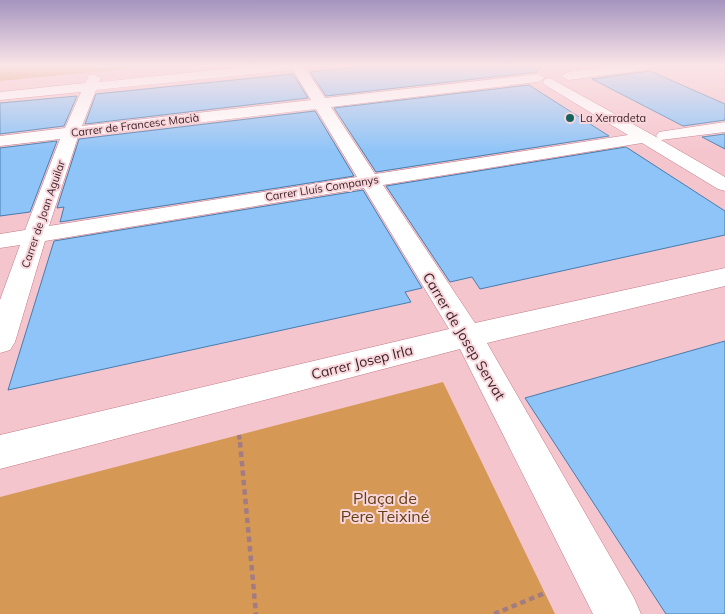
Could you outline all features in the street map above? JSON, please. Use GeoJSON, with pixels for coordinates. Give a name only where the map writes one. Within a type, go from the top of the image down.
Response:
{"type":"FeatureCollection","features":[{"type":"Feature","properties":{"kind":"street","name":"Carrer de Joan Aguilar"},"geometry":{"type":"LineString","coordinates":[[0,342],[34,236],[71,133],[87,95]]}},
{"type":"Feature","properties":{"kind":"street","name":"Carrer de Josep Servat"},"geometry":{"type":"LineString","coordinates":[[314,95],[468,336],[618,614]]}},
{"type":"Feature","properties":{"kind":"street","name":"Carrer de Francesc Macià"},"geometry":{"type":"LineString","coordinates":[[0,141],[381,95]]}},
{"type":"Feature","properties":{"kind":"street"},"geometry":{"type":"LineString","coordinates":[[576,95],[644,138],[725,185]]}},
{"type":"Feature","properties":{"kind":"street"},"geometry":{"type":"LineString","coordinates":[[596,95],[725,170]]}},
{"type":"Feature","properties":{"kind":"street"},"geometry":{"type":"LineString","coordinates":[[665,136],[725,127]]}},
{"type":"Feature","properties":{"kind":"street","name":"Carrer Lluís Companys"},"geometry":{"type":"LineString","coordinates":[[0,241],[644,138]]}},
{"type":"Feature","properties":{"kind":"street","name":"Carrer Josep Irla"},"geometry":{"type":"LineString","coordinates":[[0,452],[468,336],[725,276]]}},
{"type":"Feature","properties":{"kind":"path"},"geometry":{"type":"LineString","coordinates":[[239,435],[256,614]]}},
{"type":"Feature","properties":{"kind":"path"},"geometry":{"type":"LineString","coordinates":[[494,614],[545,593]]}},
{"type":"Feature","properties":{"kind":"green space","name":"Plaça de Pere Teixiné"},"geometry":{"type":"Polygon","coordinates":[[[443,382],[555,614],[0,614],[0,497],[443,382]]]}},
{"type":"Feature","properties":{"kind":"building"},"geometry":{"type":"Polygon","coordinates":[[[96,95],[306,95],[308,98],[85,124],[96,95]]]}},
{"type":"Feature","properties":{"kind":"building"},"geometry":{"type":"Polygon","coordinates":[[[447,95],[544,95],[609,136],[376,172],[334,108],[447,95]]]}},
{"type":"Feature","properties":{"kind":"building"},"geometry":{"type":"Polygon","coordinates":[[[622,95],[704,95],[725,104],[725,120],[683,126],[622,95]]]}},
{"type":"Feature","properties":{"kind":"building"},"geometry":{"type":"Polygon","coordinates":[[[77,96],[64,126],[0,134],[0,103],[77,96]]]}},
{"type":"Feature","properties":{"kind":"building"},"geometry":{"type":"Polygon","coordinates":[[[315,111],[354,176],[60,222],[64,207],[57,208],[79,139],[315,111]]]}},
{"type":"Feature","properties":{"kind":"building"},"geometry":{"type":"Polygon","coordinates":[[[725,134],[725,149],[702,137],[725,134]]]}},
{"type":"Feature","properties":{"kind":"building"},"geometry":{"type":"Polygon","coordinates":[[[57,141],[30,212],[0,216],[0,148],[57,141]]]}},
{"type":"Feature","properties":{"kind":"building"},"geometry":{"type":"Polygon","coordinates":[[[626,147],[725,211],[725,235],[480,289],[472,277],[450,282],[386,186],[626,147]]]}},
{"type":"Feature","properties":{"kind":"building"},"geometry":{"type":"Polygon","coordinates":[[[363,190],[422,288],[405,292],[411,302],[8,390],[54,241],[363,190]]]}},
{"type":"Feature","properties":{"kind":"building"},"geometry":{"type":"Polygon","coordinates":[[[725,341],[725,614],[666,614],[525,398],[725,341]]]}},
{"type":"Feature","properties":{"kind":"place","name":"La Xerradeta"},"geometry":{"type":"Point","coordinates":[570,118]}}]}
